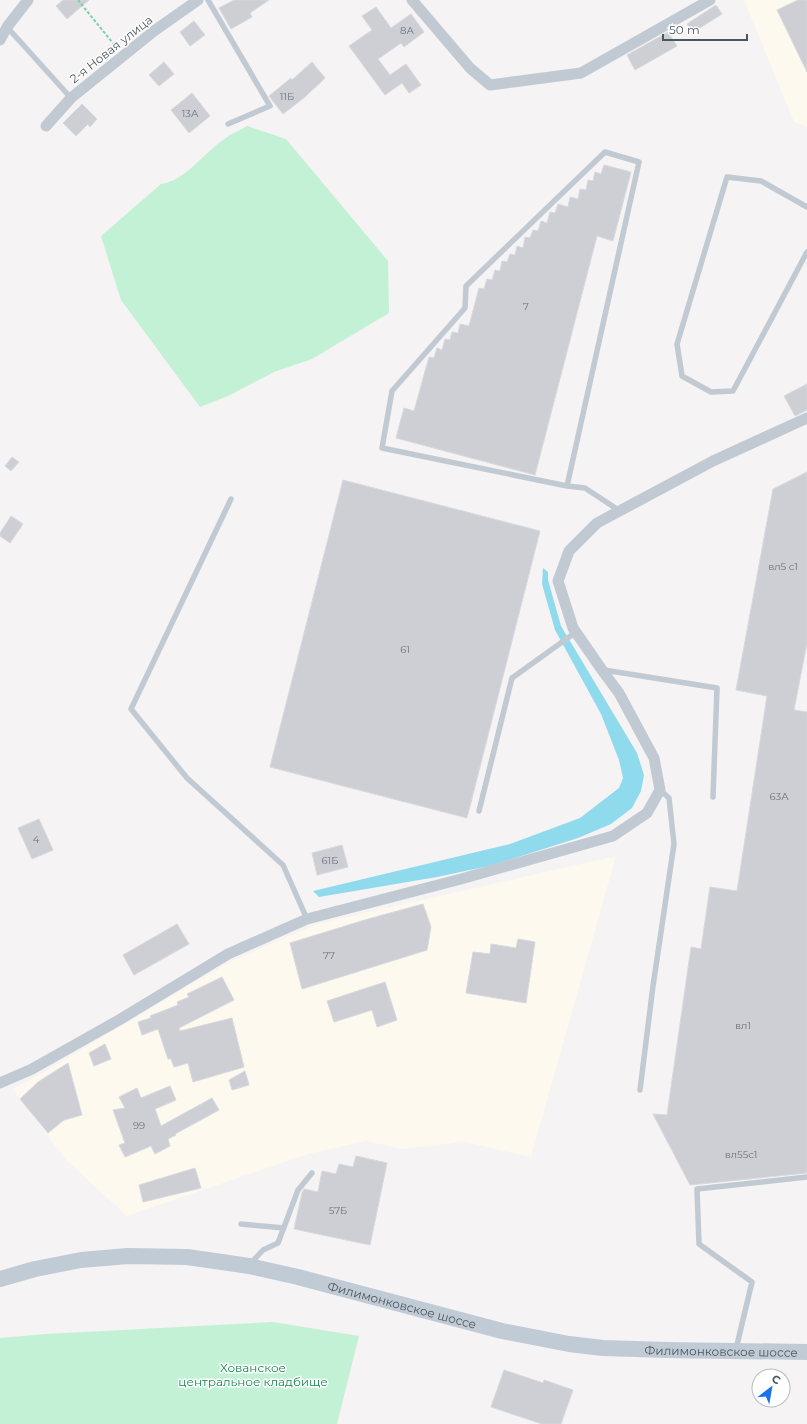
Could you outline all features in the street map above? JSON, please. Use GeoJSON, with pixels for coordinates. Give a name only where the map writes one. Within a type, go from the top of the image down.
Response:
{"type":"FeatureCollection","features":[{"type":"Feature","properties":{"kind":"main road","name":"Филимонковское шоссе"},"geometry":{"type":"LineString","coordinates":[[0,1279],[35,1269],[81,1260],[128,1256],[187,1257],[249,1266],[298,1277],[502,1331],[569,1344],[603,1348],[807,1352]]}},
{"type":"Feature","properties":{"kind":"street"},"geometry":{"type":"LineString","coordinates":[[0,40],[7,27],[28,0]]}},
{"type":"Feature","properties":{"kind":"street","name":"2-я Новая улица"},"geometry":{"type":"LineString","coordinates":[[46,126],[71,98],[123,56],[198,0]]}},
{"type":"Feature","properties":{"kind":"street"},"geometry":{"type":"LineString","coordinates":[[412,0],[470,68],[490,85],[581,74],[710,0]]}},
{"type":"Feature","properties":{"kind":"street"},"geometry":{"type":"LineString","coordinates":[[0,1083],[32,1069],[118,1020],[228,954],[307,919],[613,836],[647,813],[660,790],[654,758],[620,693],[573,628],[558,581],[569,551],[597,522],[713,461],[807,418]]}},
{"type":"Feature","properties":{"kind":"lane"},"geometry":{"type":"LineString","coordinates":[[208,0],[270,106],[228,124]]}},
{"type":"Feature","properties":{"kind":"lane"},"geometry":{"type":"LineString","coordinates":[[7,27],[71,98]]}},
{"type":"Feature","properties":{"kind":"lane"},"geometry":{"type":"LineString","coordinates":[[567,486],[640,162],[605,152],[466,286],[465,308],[392,391],[382,448],[567,486],[585,488],[620,510]]}},
{"type":"Feature","properties":{"kind":"lane"},"geometry":{"type":"LineString","coordinates":[[807,207],[761,181],[727,177],[677,344],[682,376],[711,392],[733,391],[807,252]]}},
{"type":"Feature","properties":{"kind":"lane"},"geometry":{"type":"LineString","coordinates":[[232,499],[131,709],[187,778],[283,865],[307,919]]}},
{"type":"Feature","properties":{"kind":"lane"},"geometry":{"type":"LineString","coordinates":[[479,811],[512,678],[576,632]]}},
{"type":"Feature","properties":{"kind":"lane"},"geometry":{"type":"LineString","coordinates":[[602,670],[717,688],[713,797]]}},
{"type":"Feature","properties":{"kind":"lane"},"geometry":{"type":"LineString","coordinates":[[640,1090],[653,986],[674,844],[669,798],[660,790]]}},
{"type":"Feature","properties":{"kind":"lane"},"geometry":{"type":"LineString","coordinates":[[249,1266],[263,1250],[278,1243],[298,1190],[312,1173]]}},
{"type":"Feature","properties":{"kind":"lane"},"geometry":{"type":"LineString","coordinates":[[735,1351],[752,1282],[699,1244],[697,1189],[807,1177]]}},
{"type":"Feature","properties":{"kind":"lane"},"geometry":{"type":"LineString","coordinates":[[241,1224],[284,1228]]}},
{"type":"Feature","properties":{"kind":"path"},"geometry":{"type":"LineString","coordinates":[[78,0],[123,56]]}},
{"type":"Feature","properties":{"kind":"shaded area"},"geometry":{"type":"Polygon","coordinates":[[[744,0],[807,0],[807,127],[794,122],[744,0]]]}},
{"type":"Feature","properties":{"kind":"shaded area"},"geometry":{"type":"Polygon","coordinates":[[[616,856],[531,1157],[465,1142],[401,1149],[367,1141],[308,1154],[127,1216],[66,1160],[13,1089],[231,961],[320,923],[616,856]]]}},
{"type":"Feature","properties":{"kind":"green space"},"geometry":{"type":"Polygon","coordinates":[[[247,126],[286,139],[388,261],[389,313],[312,359],[274,372],[228,396],[200,407],[121,300],[101,236],[161,184],[178,178],[226,138],[247,126]]]}},
{"type":"Feature","properties":{"kind":"green space","name":"Хованское центральное кладбище"},"geometry":{"type":"Polygon","coordinates":[[[273,1322],[359,1336],[337,1424],[0,1424],[0,1338],[46,1334],[273,1322]]]}},
{"type":"Feature","properties":{"kind":"water"},"geometry":{"type":"Polygon","coordinates":[[[543,568],[548,572],[548,580],[561,626],[637,753],[644,775],[641,791],[632,808],[611,824],[578,838],[493,865],[437,877],[319,897],[313,891],[510,844],[580,818],[619,788],[623,778],[619,760],[601,714],[555,630],[542,584],[543,568]]]}},
{"type":"Feature","properties":{"kind":"building"},"geometry":{"type":"Polygon","coordinates":[[[63,0],[89,0],[67,19],[56,6],[63,0]]]}},
{"type":"Feature","properties":{"kind":"building"},"geometry":{"type":"Polygon","coordinates":[[[234,0],[269,0],[250,13],[252,17],[231,29],[219,8],[234,0]]]}},
{"type":"Feature","properties":{"kind":"building"},"geometry":{"type":"Polygon","coordinates":[[[798,0],[807,0],[807,72],[777,10],[798,0]]]}},
{"type":"Feature","properties":{"kind":"building"},"geometry":{"type":"Polygon","coordinates":[[[716,5],[722,14],[692,33],[687,24],[716,5]]]}},
{"type":"Feature","properties":{"kind":"building"},"geometry":{"type":"Polygon","coordinates":[[[376,7],[391,28],[411,14],[424,32],[404,47],[401,43],[378,59],[390,75],[406,64],[421,85],[409,93],[402,83],[385,95],[349,46],[372,30],[362,16],[376,7]]]}},
{"type":"Feature","properties":{"kind":"building"},"geometry":{"type":"Polygon","coordinates":[[[194,21],[205,35],[190,46],[180,32],[194,21]]]}},
{"type":"Feature","properties":{"kind":"building"},"geometry":{"type":"Polygon","coordinates":[[[668,32],[677,46],[635,70],[627,55],[668,32]]]}},
{"type":"Feature","properties":{"kind":"building"},"geometry":{"type":"Polygon","coordinates":[[[164,62],[174,74],[159,86],[149,75],[164,62]]]}},
{"type":"Feature","properties":{"kind":"building"},"geometry":{"type":"Polygon","coordinates":[[[312,62],[325,78],[305,97],[283,114],[269,96],[291,78],[292,80],[312,62]]]}},
{"type":"Feature","properties":{"kind":"building"},"geometry":{"type":"Polygon","coordinates":[[[192,93],[210,116],[189,133],[171,110],[192,93]]]}},
{"type":"Feature","properties":{"kind":"building"},"geometry":{"type":"Polygon","coordinates":[[[82,104],[97,119],[90,127],[88,124],[76,136],[63,123],[82,104]]]}},
{"type":"Feature","properties":{"kind":"building"},"geometry":{"type":"Polygon","coordinates":[[[604,165],[631,172],[613,241],[597,236],[535,475],[396,438],[404,408],[414,411],[429,357],[434,358],[437,348],[442,350],[445,339],[450,340],[452,332],[458,333],[460,324],[469,326],[479,288],[484,289],[487,279],[492,280],[495,270],[500,271],[502,261],[507,262],[510,254],[515,255],[517,246],[523,248],[525,237],[530,238],[533,230],[538,231],[541,221],[547,223],[550,212],[555,213],[558,204],[568,207],[570,197],[578,199],[580,189],[586,190],[588,180],[593,181],[595,172],[601,174],[604,165]]]}},
{"type":"Feature","properties":{"kind":"building"},"geometry":{"type":"Polygon","coordinates":[[[807,384],[807,410],[795,416],[784,396],[807,384]]]}},
{"type":"Feature","properties":{"kind":"building"},"geometry":{"type":"Polygon","coordinates":[[[12,457],[19,462],[11,471],[5,466],[12,457]]]}},
{"type":"Feature","properties":{"kind":"building"},"geometry":{"type":"Polygon","coordinates":[[[807,472],[807,643],[794,710],[807,712],[807,1173],[690,1185],[653,1114],[667,1115],[691,947],[701,949],[710,887],[737,891],[767,696],[736,690],[773,489],[807,472]]]}},
{"type":"Feature","properties":{"kind":"building"},"geometry":{"type":"Polygon","coordinates":[[[343,480],[540,531],[467,818],[270,767],[343,480]]]}},
{"type":"Feature","properties":{"kind":"building"},"geometry":{"type":"Polygon","coordinates":[[[11,516],[23,524],[10,543],[0,536],[0,533],[11,516]]]}},
{"type":"Feature","properties":{"kind":"building"},"geometry":{"type":"Polygon","coordinates":[[[39,819],[53,850],[32,859],[18,828],[39,819]]]}},
{"type":"Feature","properties":{"kind":"building"},"geometry":{"type":"Polygon","coordinates":[[[342,845],[348,867],[317,875],[312,853],[342,845]]]}},
{"type":"Feature","properties":{"kind":"building"},"geometry":{"type":"Polygon","coordinates":[[[423,904],[431,927],[427,950],[302,989],[290,943],[423,904]]]}},
{"type":"Feature","properties":{"kind":"building"},"geometry":{"type":"Polygon","coordinates":[[[177,924],[189,944],[134,975],[123,955],[177,924]]]}},
{"type":"Feature","properties":{"kind":"building"},"geometry":{"type":"Polygon","coordinates":[[[518,939],[535,942],[526,1003],[466,993],[473,952],[490,954],[491,944],[516,948],[518,939]]]}},
{"type":"Feature","properties":{"kind":"building"},"geometry":{"type":"Polygon","coordinates":[[[222,977],[234,1000],[179,1028],[180,1031],[232,1018],[244,1067],[193,1082],[188,1063],[174,1067],[171,1059],[168,1059],[158,1029],[142,1035],[138,1022],[151,1018],[150,1016],[178,1005],[177,1002],[189,997],[187,994],[222,977]]]}},
{"type":"Feature","properties":{"kind":"building"},"geometry":{"type":"Polygon","coordinates":[[[385,982],[397,1020],[377,1027],[372,1010],[334,1022],[327,1001],[385,982]]]}},
{"type":"Feature","properties":{"kind":"building"},"geometry":{"type":"Polygon","coordinates":[[[105,1044],[111,1059],[94,1066],[89,1053],[105,1044]]]}},
{"type":"Feature","properties":{"kind":"building"},"geometry":{"type":"Polygon","coordinates":[[[68,1063],[82,1115],[64,1120],[48,1133],[20,1099],[38,1082],[68,1063]]]}},
{"type":"Feature","properties":{"kind":"building"},"geometry":{"type":"Polygon","coordinates":[[[245,1071],[249,1085],[232,1090],[229,1080],[245,1071]]]}},
{"type":"Feature","properties":{"kind":"building"},"geometry":{"type":"Polygon","coordinates":[[[170,1086],[176,1100],[155,1109],[161,1126],[212,1098],[219,1110],[175,1134],[176,1135],[168,1139],[170,1146],[155,1154],[151,1146],[125,1157],[119,1145],[125,1143],[113,1110],[125,1108],[119,1097],[137,1088],[141,1098],[170,1086]]]}},
{"type":"Feature","properties":{"kind":"building"},"geometry":{"type":"Polygon","coordinates":[[[356,1156],[387,1163],[370,1245],[294,1229],[304,1189],[318,1192],[322,1171],[336,1174],[339,1164],[353,1167],[356,1156]]]}},
{"type":"Feature","properties":{"kind":"building"},"geometry":{"type":"Polygon","coordinates":[[[195,1168],[201,1188],[143,1202],[139,1185],[195,1168]]]}},
{"type":"Feature","properties":{"kind":"building"},"geometry":{"type":"Polygon","coordinates":[[[504,1370],[543,1383],[544,1380],[573,1390],[561,1424],[542,1424],[491,1407],[504,1370]]]}}]}
